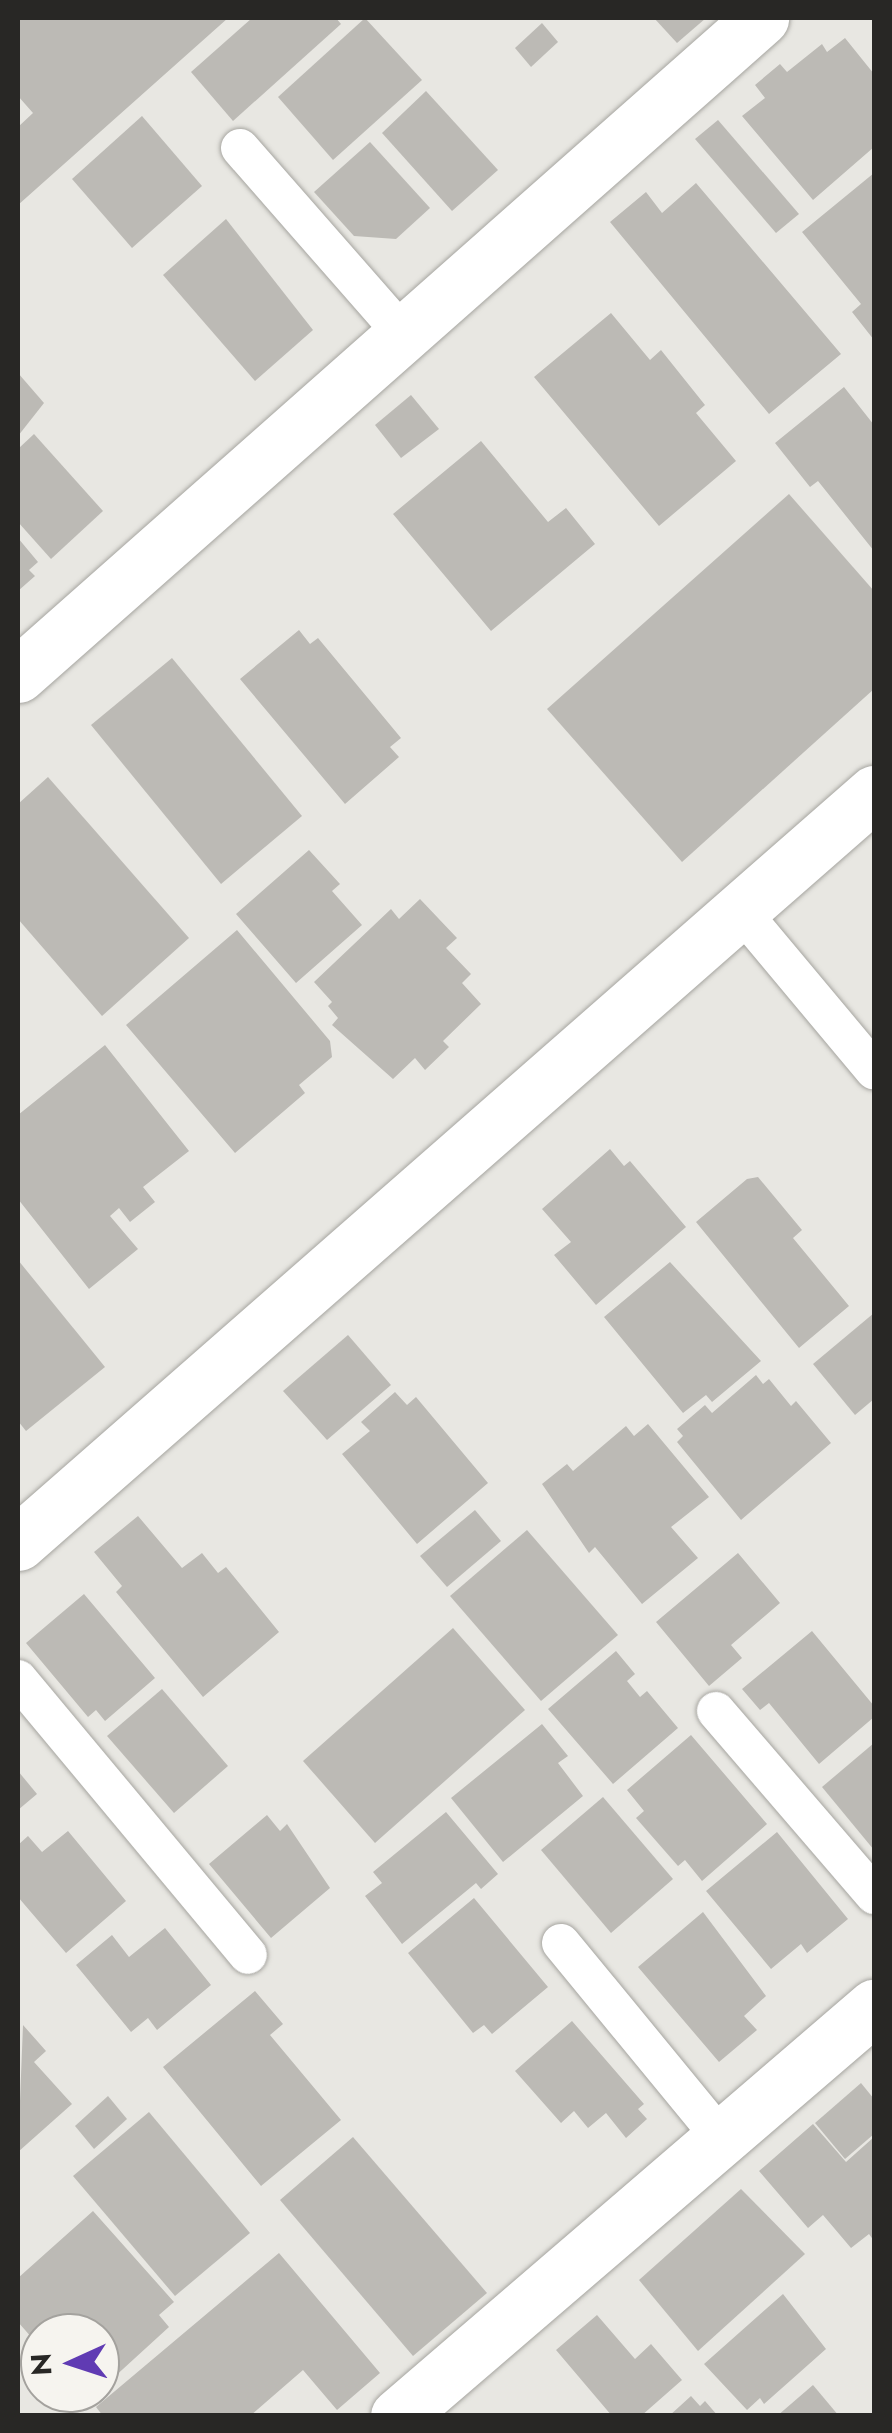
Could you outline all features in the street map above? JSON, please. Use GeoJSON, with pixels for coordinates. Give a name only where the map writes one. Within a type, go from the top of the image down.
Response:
{"type":"FeatureCollection","features":[{"type":"Feature","properties":{"kind":"street"},"geometry":{"type":"LineString","coordinates":[[18,675],[761,18]]}},
{"type":"Feature","properties":{"kind":"street"},"geometry":{"type":"LineString","coordinates":[[18,1543],[874,793]]}},
{"type":"Feature","properties":{"kind":"street"},"geometry":{"type":"LineString","coordinates":[[398,2416],[874,2008]]}},
{"type":"Feature","properties":{"kind":"lane"},"geometry":{"type":"LineString","coordinates":[[240,148],[403,334]]}},
{"type":"Feature","properties":{"kind":"lane"},"geometry":{"type":"LineString","coordinates":[[740,910],[874,1070]]}},
{"type":"Feature","properties":{"kind":"lane"},"geometry":{"type":"LineString","coordinates":[[18,1679],[248,1955]]}},
{"type":"Feature","properties":{"kind":"lane"},"geometry":{"type":"LineString","coordinates":[[716,1711],[874,1895]]}},
{"type":"Feature","properties":{"kind":"lane"},"geometry":{"type":"LineString","coordinates":[[561,1943],[722,2138]]}},
{"type":"Feature","properties":{"kind":"building"},"geometry":{"type":"Polygon","coordinates":[[[18,18],[228,18],[18,205],[18,127],[33,113],[18,96],[18,18]]]}},
{"type":"Feature","properties":{"kind":"building"},"geometry":{"type":"Polygon","coordinates":[[[252,18],[336,18],[341,24],[233,121],[191,72],[252,18]]]}},
{"type":"Feature","properties":{"kind":"building"},"geometry":{"type":"Polygon","coordinates":[[[365,18],[422,80],[333,160],[278,97],[365,18]]]}},
{"type":"Feature","properties":{"kind":"building"},"geometry":{"type":"Polygon","coordinates":[[[654,18],[706,18],[677,43],[654,18]]]}},
{"type":"Feature","properties":{"kind":"building"},"geometry":{"type":"Polygon","coordinates":[[[542,23],[558,42],[531,67],[515,48],[542,23]]]}},
{"type":"Feature","properties":{"kind":"building"},"geometry":{"type":"Polygon","coordinates":[[[845,38],[874,74],[874,147],[813,200],[742,116],[765,98],[755,85],[780,64],[787,72],[822,44],[827,52],[845,38]]]}},
{"type":"Feature","properties":{"kind":"building"},"geometry":{"type":"Polygon","coordinates":[[[426,91],[498,170],[452,211],[382,133],[426,91]]]}},
{"type":"Feature","properties":{"kind":"building"},"geometry":{"type":"Polygon","coordinates":[[[142,116],[202,186],[132,248],[72,179],[142,116]]]}},
{"type":"Feature","properties":{"kind":"building"},"geometry":{"type":"Polygon","coordinates":[[[718,120],[799,214],[776,233],[695,139],[718,120]]]}},
{"type":"Feature","properties":{"kind":"building"},"geometry":{"type":"Polygon","coordinates":[[[370,142],[430,208],[396,239],[354,236],[314,192],[370,142]]]}},
{"type":"Feature","properties":{"kind":"building"},"geometry":{"type":"Polygon","coordinates":[[[874,173],[874,340],[852,312],[861,304],[802,232],[874,173]]]}},
{"type":"Feature","properties":{"kind":"building"},"geometry":{"type":"Polygon","coordinates":[[[696,183],[841,354],[769,414],[610,222],[646,192],[662,213],[696,183]]]}},
{"type":"Feature","properties":{"kind":"building"},"geometry":{"type":"Polygon","coordinates":[[[226,219],[313,330],[255,381],[163,275],[226,219]]]}},
{"type":"Feature","properties":{"kind":"building"},"geometry":{"type":"Polygon","coordinates":[[[611,313],[650,360],[661,350],[705,405],[696,413],[736,461],[659,526],[534,377],[611,313]]]}},
{"type":"Feature","properties":{"kind":"building"},"geometry":{"type":"Polygon","coordinates":[[[18,373],[44,403],[18,436],[18,373]]]}},
{"type":"Feature","properties":{"kind":"building"},"geometry":{"type":"Polygon","coordinates":[[[844,387],[874,425],[874,551],[818,481],[810,487],[775,443],[844,387]]]}},
{"type":"Feature","properties":{"kind":"building"},"geometry":{"type":"Polygon","coordinates":[[[411,395],[439,429],[401,458],[375,425],[411,395]]]}},
{"type":"Feature","properties":{"kind":"building"},"geometry":{"type":"Polygon","coordinates":[[[34,434],[103,511],[51,559],[18,522],[18,449],[34,434]]]}},
{"type":"Feature","properties":{"kind":"building"},"geometry":{"type":"Polygon","coordinates":[[[481,441],[548,522],[566,508],[595,544],[491,631],[393,514],[481,441]]]}},
{"type":"Feature","properties":{"kind":"building"},"geometry":{"type":"Polygon","coordinates":[[[789,494],[874,591],[874,689],[682,862],[547,709],[789,494]]]}},
{"type":"Feature","properties":{"kind":"building"},"geometry":{"type":"Polygon","coordinates":[[[18,538],[38,562],[29,570],[35,576],[18,591],[18,538]]]}},
{"type":"Feature","properties":{"kind":"building"},"geometry":{"type":"Polygon","coordinates":[[[299,630],[310,644],[318,638],[401,738],[390,747],[399,757],[345,804],[240,679],[299,630]]]}},
{"type":"Feature","properties":{"kind":"building"},"geometry":{"type":"Polygon","coordinates":[[[172,658],[302,816],[221,884],[91,725],[172,658]]]}},
{"type":"Feature","properties":{"kind":"building"},"geometry":{"type":"Polygon","coordinates":[[[48,777],[189,938],[102,1016],[18,919],[18,804],[48,777]]]}},
{"type":"Feature","properties":{"kind":"building"},"geometry":{"type":"Polygon","coordinates":[[[309,850],[340,884],[332,891],[362,925],[296,983],[236,914],[309,850]]]}},
{"type":"Feature","properties":{"kind":"building"},"geometry":{"type":"Polygon","coordinates":[[[420,899],[457,938],[446,948],[471,974],[462,983],[481,1004],[443,1041],[449,1047],[425,1070],[415,1058],[393,1079],[332,1025],[338,1018],[328,1006],[332,1002],[314,982],[391,909],[399,919],[420,899]]]}},
{"type":"Feature","properties":{"kind":"building"},"geometry":{"type":"Polygon","coordinates":[[[237,930],[330,1041],[332,1057],[299,1085],[305,1093],[235,1153],[126,1025],[237,930]]]}},
{"type":"Feature","properties":{"kind":"building"},"geometry":{"type":"Polygon","coordinates":[[[105,1045],[189,1151],[143,1187],[155,1202],[130,1222],[119,1208],[110,1216],[138,1249],[89,1289],[18,1199],[18,1115],[105,1045]]]}},
{"type":"Feature","properties":{"kind":"building"},"geometry":{"type":"Polygon","coordinates":[[[610,1149],[624,1166],[630,1161],[686,1227],[596,1305],[554,1255],[571,1242],[542,1209],[610,1149]]]}},
{"type":"Feature","properties":{"kind":"building"},"geometry":{"type":"Polygon","coordinates":[[[758,1177],[802,1230],[793,1238],[849,1306],[799,1348],[696,1222],[747,1179],[758,1177]]]}},
{"type":"Feature","properties":{"kind":"building"},"geometry":{"type":"Polygon","coordinates":[[[18,1260],[105,1367],[26,1431],[18,1421],[18,1260]]]}},
{"type":"Feature","properties":{"kind":"building"},"geometry":{"type":"Polygon","coordinates":[[[670,1262],[761,1361],[712,1402],[706,1395],[683,1413],[604,1317],[670,1262]]]}},
{"type":"Feature","properties":{"kind":"building"},"geometry":{"type":"Polygon","coordinates":[[[874,1313],[874,1399],[855,1415],[813,1364],[874,1313]]]}},
{"type":"Feature","properties":{"kind":"building"},"geometry":{"type":"Polygon","coordinates":[[[348,1335],[391,1385],[327,1440],[283,1391],[348,1335]]]}},
{"type":"Feature","properties":{"kind":"building"},"geometry":{"type":"Polygon","coordinates":[[[756,1375],[763,1384],[769,1379],[791,1406],[796,1401],[831,1443],[741,1520],[677,1442],[683,1436],[677,1429],[705,1405],[712,1413],[756,1375]]]}},
{"type":"Feature","properties":{"kind":"building"},"geometry":{"type":"Polygon","coordinates":[[[395,1392],[407,1405],[416,1397],[488,1483],[417,1544],[342,1454],[370,1431],[361,1422],[395,1392]]]}},
{"type":"Feature","properties":{"kind":"building"},"geometry":{"type":"Polygon","coordinates":[[[648,1424],[709,1497],[671,1527],[698,1558],[642,1604],[595,1547],[589,1553],[542,1484],[567,1464],[573,1471],[626,1426],[634,1436],[648,1424]]]}},
{"type":"Feature","properties":{"kind":"building"},"geometry":{"type":"Polygon","coordinates":[[[475,1510],[501,1541],[447,1587],[420,1556],[475,1510]]]}},
{"type":"Feature","properties":{"kind":"building"},"geometry":{"type":"Polygon","coordinates":[[[138,1516],[182,1568],[202,1553],[218,1573],[226,1567],[279,1632],[203,1697],[116,1592],[122,1586],[94,1552],[138,1516]]]}},
{"type":"Feature","properties":{"kind":"building"},"geometry":{"type":"Polygon","coordinates":[[[527,1530],[618,1635],[541,1701],[450,1596],[527,1530]]]}},
{"type":"Feature","properties":{"kind":"building"},"geometry":{"type":"Polygon","coordinates":[[[738,1553],[780,1603],[731,1645],[742,1658],[709,1686],[656,1622],[738,1553]]]}},
{"type":"Feature","properties":{"kind":"building"},"geometry":{"type":"Polygon","coordinates":[[[84,1594],[155,1678],[105,1721],[96,1710],[88,1717],[26,1643],[84,1594]]]}},
{"type":"Feature","properties":{"kind":"building"},"geometry":{"type":"Polygon","coordinates":[[[453,1628],[525,1710],[375,1843],[303,1761],[453,1628]]]}},
{"type":"Feature","properties":{"kind":"building"},"geometry":{"type":"Polygon","coordinates":[[[812,1631],[874,1706],[874,1717],[819,1764],[769,1703],[760,1710],[742,1689],[812,1631]]]}},
{"type":"Feature","properties":{"kind":"building"},"geometry":{"type":"Polygon","coordinates":[[[616,1651],[635,1674],[627,1681],[640,1697],[647,1691],[678,1728],[613,1784],[548,1709],[616,1651]]]}},
{"type":"Feature","properties":{"kind":"building"},"geometry":{"type":"Polygon","coordinates":[[[162,1689],[228,1766],[174,1813],[107,1736],[162,1689]]]}},
{"type":"Feature","properties":{"kind":"building"},"geometry":{"type":"Polygon","coordinates":[[[542,1724],[568,1756],[558,1763],[583,1796],[503,1862],[451,1798],[542,1724]]]}},
{"type":"Feature","properties":{"kind":"building"},"geometry":{"type":"Polygon","coordinates":[[[691,1735],[767,1824],[702,1881],[685,1860],[678,1866],[636,1818],[644,1811],[627,1790],[691,1735]]]}},
{"type":"Feature","properties":{"kind":"building"},"geometry":{"type":"Polygon","coordinates":[[[874,1743],[874,1850],[822,1787],[874,1743]]]}},
{"type":"Feature","properties":{"kind":"building"},"geometry":{"type":"Polygon","coordinates":[[[18,1771],[37,1794],[18,1810],[18,1771]]]}},
{"type":"Feature","properties":{"kind":"building"},"geometry":{"type":"Polygon","coordinates":[[[603,1797],[673,1879],[611,1933],[541,1850],[603,1797]]]}},
{"type":"Feature","properties":{"kind":"building"},"geometry":{"type":"Polygon","coordinates":[[[446,1812],[498,1874],[481,1889],[476,1883],[402,1944],[365,1896],[382,1883],[373,1872],[446,1812]]]}},
{"type":"Feature","properties":{"kind":"building"},"geometry":{"type":"Polygon","coordinates":[[[267,1815],[280,1831],[287,1824],[330,1888],[271,1938],[209,1864],[267,1815]]]}},
{"type":"Feature","properties":{"kind":"building"},"geometry":{"type":"Polygon","coordinates":[[[68,1831],[126,1901],[66,1953],[18,1897],[18,1845],[28,1836],[42,1852],[68,1831]]]}},
{"type":"Feature","properties":{"kind":"building"},"geometry":{"type":"Polygon","coordinates":[[[777,1832],[848,1919],[807,1953],[801,1944],[771,1969],[706,1891],[777,1832]]]}},
{"type":"Feature","properties":{"kind":"building"},"geometry":{"type":"Polygon","coordinates":[[[474,1898],[548,1987],[492,2034],[484,2025],[473,2033],[408,1953],[474,1898]]]}},
{"type":"Feature","properties":{"kind":"building"},"geometry":{"type":"Polygon","coordinates":[[[703,1912],[766,1996],[744,2016],[757,2030],[719,2062],[638,1967],[703,1912]]]}},
{"type":"Feature","properties":{"kind":"building"},"geometry":{"type":"Polygon","coordinates":[[[165,1928],[211,1985],[157,2030],[148,2018],[131,2032],[76,1965],[112,1935],[129,1957],[165,1928]]]}},
{"type":"Feature","properties":{"kind":"building"},"geometry":{"type":"Polygon","coordinates":[[[255,1991],[283,2024],[270,2035],[341,2120],[261,2186],[163,2067],[255,1991]]]}},
{"type":"Feature","properties":{"kind":"building"},"geometry":{"type":"Polygon","coordinates":[[[572,2021],[644,2104],[638,2109],[647,2119],[626,2138],[606,2113],[588,2128],[574,2111],[561,2123],[515,2071],[572,2021]]]}},
{"type":"Feature","properties":{"kind":"building"},"geometry":{"type":"Polygon","coordinates":[[[23,2025],[46,2051],[34,2062],[72,2104],[18,2152],[23,2025]]]}},
{"type":"Feature","properties":{"kind":"building"},"geometry":{"type":"Polygon","coordinates":[[[861,2083],[874,2099],[874,2134],[845,2159],[815,2123],[861,2083]]]}},
{"type":"Feature","properties":{"kind":"building"},"geometry":{"type":"Polygon","coordinates":[[[108,2096],[127,2119],[94,2149],[75,2126],[108,2096]]]}},
{"type":"Feature","properties":{"kind":"building"},"geometry":{"type":"Polygon","coordinates":[[[149,2112],[250,2233],[175,2296],[73,2176],[149,2112]]]}},
{"type":"Feature","properties":{"kind":"building"},"geometry":{"type":"Polygon","coordinates":[[[813,2124],[846,2162],[874,2137],[874,2241],[869,2234],[851,2248],[823,2215],[808,2228],[759,2171],[813,2124]]]}},
{"type":"Feature","properties":{"kind":"building"},"geometry":{"type":"Polygon","coordinates":[[[353,2137],[487,2293],[413,2356],[280,2200],[353,2137]]]}},
{"type":"Feature","properties":{"kind":"building"},"geometry":{"type":"Polygon","coordinates":[[[741,2189],[805,2254],[698,2351],[639,2280],[741,2189]]]}},
{"type":"Feature","properties":{"kind":"building"},"geometry":{"type":"Polygon","coordinates":[[[93,2211],[174,2302],[159,2315],[169,2327],[120,2372],[120,2313],[20,2313],[20,2324],[18,2278],[93,2211]]]}},
{"type":"Feature","properties":{"kind":"building"},"geometry":{"type":"Polygon","coordinates":[[[279,2253],[380,2373],[337,2410],[303,2370],[250,2416],[103,2416],[101,2413],[120,2413],[120,2387],[279,2253]]]}},
{"type":"Feature","properties":{"kind":"building"},"geometry":{"type":"Polygon","coordinates":[[[783,2294],[826,2349],[764,2404],[760,2398],[747,2410],[704,2364],[783,2294]]]}},
{"type":"Feature","properties":{"kind":"building"},"geometry":{"type":"Polygon","coordinates":[[[597,2315],[635,2359],[651,2344],[682,2380],[641,2416],[612,2416],[556,2350],[597,2315]]]}},
{"type":"Feature","properties":{"kind":"building"},"geometry":{"type":"Polygon","coordinates":[[[813,2385],[839,2416],[777,2416],[813,2385]]]}},
{"type":"Feature","properties":{"kind":"building"},"geometry":{"type":"Polygon","coordinates":[[[691,2396],[700,2406],[705,2401],[718,2416],[669,2416],[691,2396]]]}}]}
